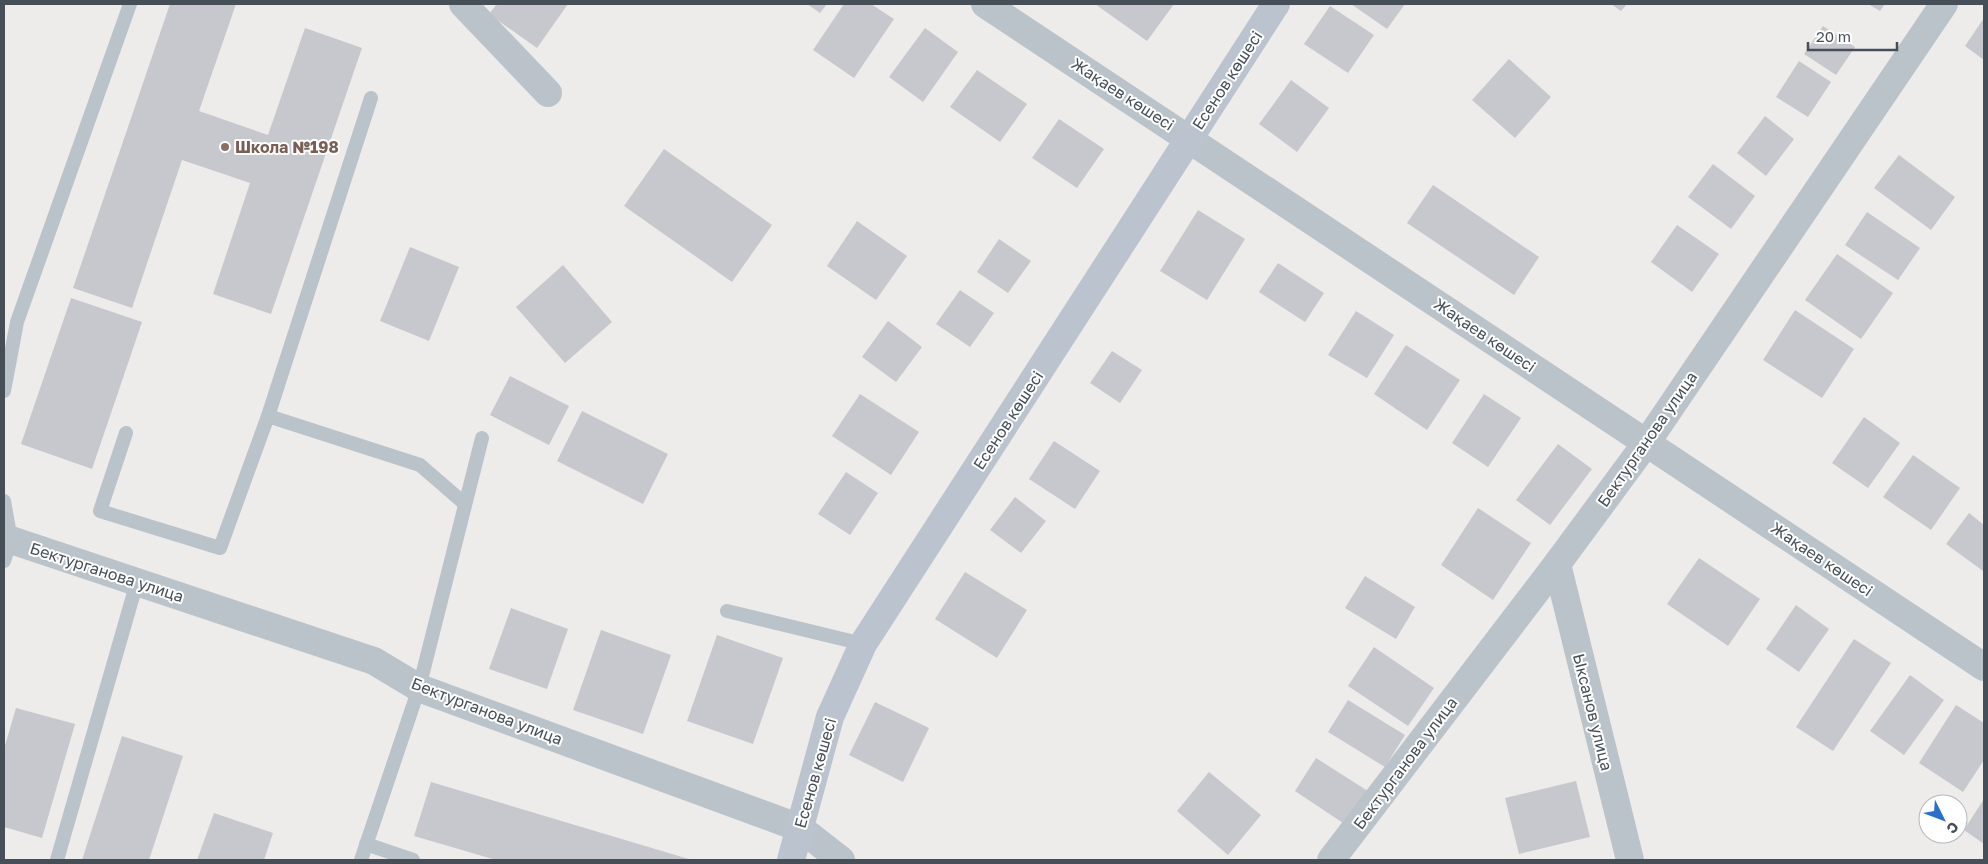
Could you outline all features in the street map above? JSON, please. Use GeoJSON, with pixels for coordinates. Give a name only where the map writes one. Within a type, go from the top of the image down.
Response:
{"type":"FeatureCollection","features":[{"type":"Feature","properties":{"kind":"street"},"geometry":{"type":"LineString","coordinates":[[463,4],[548,93]]}},
{"type":"Feature","properties":{"kind":"street","name":"Жақаев көшесі"},"geometry":{"type":"LineString","coordinates":[[985,4],[1984,667]]}},
{"type":"Feature","properties":{"kind":"street","name":"Есенов көшесі"},"geometry":{"type":"LineString","coordinates":[[791,860],[830,717],[863,644],[1276,4]]}},
{"type":"Feature","properties":{"kind":"street","name":"Бектурганова улица"},"geometry":{"type":"LineString","coordinates":[[1331,860],[1556,564],[1646,442],[1944,4]]}},
{"type":"Feature","properties":{"kind":"street","name":"Бектурганова улица"},"geometry":{"type":"LineString","coordinates":[[7,550],[137,582],[374,661],[419,688],[800,828],[841,860]]}},
{"type":"Feature","properties":{"kind":"street","name":"Ыксанов улица"},"geometry":{"type":"LineString","coordinates":[[1556,564],[1630,860]]}},
{"type":"Feature","properties":{"kind":"lane"},"geometry":{"type":"LineString","coordinates":[[4,392],[17,322],[130,4]]}},
{"type":"Feature","properties":{"kind":"lane"},"geometry":{"type":"LineString","coordinates":[[126,434],[100,511],[220,548],[268,416],[371,98]]}},
{"type":"Feature","properties":{"kind":"lane"},"geometry":{"type":"LineString","coordinates":[[268,416],[420,465],[465,504]]}},
{"type":"Feature","properties":{"kind":"lane"},"geometry":{"type":"LineString","coordinates":[[360,860],[419,688],[482,438]]}},
{"type":"Feature","properties":{"kind":"lane"},"geometry":{"type":"LineString","coordinates":[[4,501],[7,550]]}},
{"type":"Feature","properties":{"kind":"lane"},"geometry":{"type":"LineString","coordinates":[[57,860],[137,582]]}},
{"type":"Feature","properties":{"kind":"lane"},"geometry":{"type":"LineString","coordinates":[[727,611],[863,644]]}},
{"type":"Feature","properties":{"kind":"lane"},"geometry":{"type":"LineString","coordinates":[[366,844],[413,860]]}},
{"type":"Feature","properties":{"kind":"building","name":"Школа №198"},"geometry":{"type":"Polygon","coordinates":[[[170,4],[236,4],[199,111],[268,135],[305,28],[362,48],[271,314],[213,294],[250,183],[182,160],[132,308],[73,288],[170,4]]]}},
{"type":"Feature","properties":{"kind":"building"},"geometry":{"type":"Polygon","coordinates":[[[497,4],[568,4],[537,48],[489,14],[497,4]]]}},
{"type":"Feature","properties":{"kind":"building"},"geometry":{"type":"Polygon","coordinates":[[[807,4],[827,4],[820,13],[807,4]]]}},
{"type":"Feature","properties":{"kind":"building"},"geometry":{"type":"Polygon","coordinates":[[[844,4],[871,4],[894,19],[854,78],[813,50],[844,4]]]}},
{"type":"Feature","properties":{"kind":"building"},"geometry":{"type":"Polygon","coordinates":[[[1095,4],[1174,4],[1147,41],[1095,4]]]}},
{"type":"Feature","properties":{"kind":"building"},"geometry":{"type":"Polygon","coordinates":[[[1351,4],[1405,4],[1387,29],[1351,4]]]}},
{"type":"Feature","properties":{"kind":"building"},"geometry":{"type":"Polygon","coordinates":[[[1611,4],[1627,4],[1621,11],[1611,4]]]}},
{"type":"Feature","properties":{"kind":"building"},"geometry":{"type":"Polygon","coordinates":[[[1868,4],[1885,4],[1880,11],[1868,4]]]}},
{"type":"Feature","properties":{"kind":"building"},"geometry":{"type":"Polygon","coordinates":[[[1330,6],[1374,35],[1348,73],[1304,44],[1330,6]]]}},
{"type":"Feature","properties":{"kind":"building"},"geometry":{"type":"Polygon","coordinates":[[[1984,18],[1984,60],[1965,46],[1984,18]]]}},
{"type":"Feature","properties":{"kind":"building"},"geometry":{"type":"Polygon","coordinates":[[[1823,26],[1855,47],[1836,75],[1804,54],[1823,26]]]}},
{"type":"Feature","properties":{"kind":"building"},"geometry":{"type":"Polygon","coordinates":[[[925,28],[958,52],[923,102],[889,77],[925,28]]]}},
{"type":"Feature","properties":{"kind":"building"},"geometry":{"type":"Polygon","coordinates":[[[1509,59],[1551,97],[1515,138],[1472,100],[1509,59]]]}},
{"type":"Feature","properties":{"kind":"building"},"geometry":{"type":"Polygon","coordinates":[[[1799,61],[1831,82],[1808,117],[1776,97],[1799,61]]]}},
{"type":"Feature","properties":{"kind":"building"},"geometry":{"type":"Polygon","coordinates":[[[977,70],[1027,104],[1000,142],[950,107],[977,70]]]}},
{"type":"Feature","properties":{"kind":"building"},"geometry":{"type":"Polygon","coordinates":[[[1291,80],[1329,108],[1297,152],[1259,124],[1291,80]]]}},
{"type":"Feature","properties":{"kind":"building"},"geometry":{"type":"Polygon","coordinates":[[[1765,116],[1794,139],[1766,176],[1737,153],[1765,116]]]}},
{"type":"Feature","properties":{"kind":"building"},"geometry":{"type":"Polygon","coordinates":[[[1059,119],[1104,149],[1077,188],[1032,158],[1059,119]]]}},
{"type":"Feature","properties":{"kind":"building"},"geometry":{"type":"Polygon","coordinates":[[[664,149],[772,225],[732,282],[624,206],[664,149]]]}},
{"type":"Feature","properties":{"kind":"building"},"geometry":{"type":"Polygon","coordinates":[[[1899,155],[1955,197],[1931,230],[1874,188],[1899,155]]]}},
{"type":"Feature","properties":{"kind":"building"},"geometry":{"type":"Polygon","coordinates":[[[1713,164],[1755,196],[1731,229],[1688,197],[1713,164]]]}},
{"type":"Feature","properties":{"kind":"building"},"geometry":{"type":"Polygon","coordinates":[[[1433,185],[1539,257],[1514,295],[1407,223],[1433,185]]]}},
{"type":"Feature","properties":{"kind":"building"},"geometry":{"type":"Polygon","coordinates":[[[1198,210],[1245,239],[1207,300],[1160,271],[1198,210]]]}},
{"type":"Feature","properties":{"kind":"building"},"geometry":{"type":"Polygon","coordinates":[[[1867,212],[1920,248],[1898,280],[1845,245],[1867,212]]]}},
{"type":"Feature","properties":{"kind":"building"},"geometry":{"type":"Polygon","coordinates":[[[857,221],[907,256],[876,300],[827,266],[857,221]]]}},
{"type":"Feature","properties":{"kind":"building"},"geometry":{"type":"Polygon","coordinates":[[[1677,225],[1719,254],[1692,292],[1651,262],[1677,225]]]}},
{"type":"Feature","properties":{"kind":"building"},"geometry":{"type":"Polygon","coordinates":[[[999,239],[1031,261],[1008,293],[977,272],[999,239]]]}},
{"type":"Feature","properties":{"kind":"building"},"geometry":{"type":"Polygon","coordinates":[[[410,247],[459,267],[429,341],[380,321],[410,247]]]}},
{"type":"Feature","properties":{"kind":"building"},"geometry":{"type":"Polygon","coordinates":[[[1837,254],[1893,293],[1861,339],[1805,300],[1837,254]]]}},
{"type":"Feature","properties":{"kind":"building"},"geometry":{"type":"Polygon","coordinates":[[[1278,263],[1324,293],[1305,322],[1259,292],[1278,263]]]}},
{"type":"Feature","properties":{"kind":"building"},"geometry":{"type":"Polygon","coordinates":[[[563,265],[612,322],[565,363],[516,307],[563,265]]]}},
{"type":"Feature","properties":{"kind":"building"},"geometry":{"type":"Polygon","coordinates":[[[960,290],[994,313],[970,347],[936,324],[960,290]]]}},
{"type":"Feature","properties":{"kind":"building"},"geometry":{"type":"Polygon","coordinates":[[[71,298],[142,322],[92,469],[21,444],[71,298]]]}},
{"type":"Feature","properties":{"kind":"building"},"geometry":{"type":"Polygon","coordinates":[[[1795,310],[1854,349],[1822,398],[1763,360],[1795,310]]]}},
{"type":"Feature","properties":{"kind":"building"},"geometry":{"type":"Polygon","coordinates":[[[1356,311],[1394,335],[1367,378],[1328,355],[1356,311]]]}},
{"type":"Feature","properties":{"kind":"building"},"geometry":{"type":"Polygon","coordinates":[[[888,321],[922,347],[896,382],[862,357],[888,321]]]}},
{"type":"Feature","properties":{"kind":"building"},"geometry":{"type":"Polygon","coordinates":[[[1406,345],[1460,380],[1427,430],[1374,394],[1406,345]]]}},
{"type":"Feature","properties":{"kind":"building"},"geometry":{"type":"Polygon","coordinates":[[[1112,351],[1142,370],[1120,403],[1090,383],[1112,351]]]}},
{"type":"Feature","properties":{"kind":"building"},"geometry":{"type":"Polygon","coordinates":[[[510,376],[569,406],[549,445],[490,415],[510,376]]]}},
{"type":"Feature","properties":{"kind":"building"},"geometry":{"type":"Polygon","coordinates":[[[860,394],[919,432],[891,475],[832,436],[860,394]]]}},
{"type":"Feature","properties":{"kind":"building"},"geometry":{"type":"Polygon","coordinates":[[[1484,394],[1521,418],[1488,467],[1452,443],[1484,394]]]}},
{"type":"Feature","properties":{"kind":"building"},"geometry":{"type":"Polygon","coordinates":[[[582,411],[668,454],[643,504],[557,461],[582,411]]]}},
{"type":"Feature","properties":{"kind":"building"},"geometry":{"type":"Polygon","coordinates":[[[1864,417],[1900,443],[1868,488],[1832,463],[1864,417]]]}},
{"type":"Feature","properties":{"kind":"building"},"geometry":{"type":"Polygon","coordinates":[[[1054,441],[1100,471],[1075,509],[1029,479],[1054,441]]]}},
{"type":"Feature","properties":{"kind":"building"},"geometry":{"type":"Polygon","coordinates":[[[1558,444],[1592,469],[1550,525],[1516,500],[1558,444]]]}},
{"type":"Feature","properties":{"kind":"building"},"geometry":{"type":"Polygon","coordinates":[[[1913,455],[1960,488],[1931,530],[1883,497],[1913,455]]]}},
{"type":"Feature","properties":{"kind":"building"},"geometry":{"type":"Polygon","coordinates":[[[846,472],[878,493],[850,535],[818,514],[846,472]]]}},
{"type":"Feature","properties":{"kind":"building"},"geometry":{"type":"Polygon","coordinates":[[[1015,497],[1046,521],[1021,553],[990,530],[1015,497]]]}},
{"type":"Feature","properties":{"kind":"building"},"geometry":{"type":"Polygon","coordinates":[[[1478,508],[1531,543],[1493,600],[1441,565],[1478,508]]]}},
{"type":"Feature","properties":{"kind":"building"},"geometry":{"type":"Polygon","coordinates":[[[1969,513],[1984,525],[1983,571],[1946,544],[1969,513]]]}},
{"type":"Feature","properties":{"kind":"building"},"geometry":{"type":"Polygon","coordinates":[[[1699,558],[1760,599],[1728,646],[1667,604],[1699,558]]]}},
{"type":"Feature","properties":{"kind":"building"},"geometry":{"type":"Polygon","coordinates":[[[965,572],[1027,610],[997,658],[935,619],[965,572]]]}},
{"type":"Feature","properties":{"kind":"building"},"geometry":{"type":"Polygon","coordinates":[[[1365,576],[1415,607],[1396,639],[1345,608],[1365,576]]]}},
{"type":"Feature","properties":{"kind":"building"},"geometry":{"type":"Polygon","coordinates":[[[1796,605],[1829,629],[1799,672],[1766,649],[1796,605]]]}},
{"type":"Feature","properties":{"kind":"building"},"geometry":{"type":"Polygon","coordinates":[[[511,608],[568,629],[547,689],[489,669],[511,608]]]}},
{"type":"Feature","properties":{"kind":"building"},"geometry":{"type":"Polygon","coordinates":[[[601,630],[671,655],[643,734],[573,710],[601,630]]]}},
{"type":"Feature","properties":{"kind":"building"},"geometry":{"type":"Polygon","coordinates":[[[717,635],[783,658],[753,744],[687,721],[717,635]]]}},
{"type":"Feature","properties":{"kind":"building"},"geometry":{"type":"Polygon","coordinates":[[[1854,639],[1891,663],[1833,751],[1796,727],[1854,639]]]}},
{"type":"Feature","properties":{"kind":"building"},"geometry":{"type":"Polygon","coordinates":[[[1374,647],[1434,688],[1408,726],[1348,686],[1374,647]]]}},
{"type":"Feature","properties":{"kind":"building"},"geometry":{"type":"Polygon","coordinates":[[[1910,675],[1944,700],[1904,755],[1870,731],[1910,675]]]}},
{"type":"Feature","properties":{"kind":"building"},"geometry":{"type":"Polygon","coordinates":[[[1348,700],[1405,735],[1385,767],[1328,732],[1348,700]]]}},
{"type":"Feature","properties":{"kind":"building"},"geometry":{"type":"Polygon","coordinates":[[[875,702],[929,728],[903,782],[849,755],[875,702]]]}},
{"type":"Feature","properties":{"kind":"building"},"geometry":{"type":"Polygon","coordinates":[[[1956,705],[1984,723],[1984,760],[1963,792],[1919,763],[1956,705]]]}},
{"type":"Feature","properties":{"kind":"building"},"geometry":{"type":"Polygon","coordinates":[[[16,708],[75,724],[42,838],[4,827],[4,749],[16,708]]]}},
{"type":"Feature","properties":{"kind":"building"},"geometry":{"type":"Polygon","coordinates":[[[122,736],[183,756],[149,860],[82,860],[122,736]]]}},
{"type":"Feature","properties":{"kind":"building"},"geometry":{"type":"Polygon","coordinates":[[[1316,758],[1371,793],[1349,827],[1295,791],[1316,758]]]}},
{"type":"Feature","properties":{"kind":"building"},"geometry":{"type":"Polygon","coordinates":[[[1209,772],[1261,815],[1228,855],[1177,811],[1209,772]]]}},
{"type":"Feature","properties":{"kind":"building"},"geometry":{"type":"Polygon","coordinates":[[[1576,781],[1590,837],[1519,854],[1505,798],[1576,781]]]}},
{"type":"Feature","properties":{"kind":"building"},"geometry":{"type":"Polygon","coordinates":[[[431,782],[692,860],[496,860],[414,836],[431,782]]]}},
{"type":"Feature","properties":{"kind":"building"},"geometry":{"type":"Polygon","coordinates":[[[1984,799],[1984,844],[1968,833],[1968,824],[1984,799]]]}},
{"type":"Feature","properties":{"kind":"building"},"geometry":{"type":"Polygon","coordinates":[[[214,813],[273,833],[264,860],[197,860],[214,813]]]}},
{"type":"Feature","properties":{"kind":"place","name":"Школа №198"},"geometry":{"type":"Point","coordinates":[225,147]}}]}
